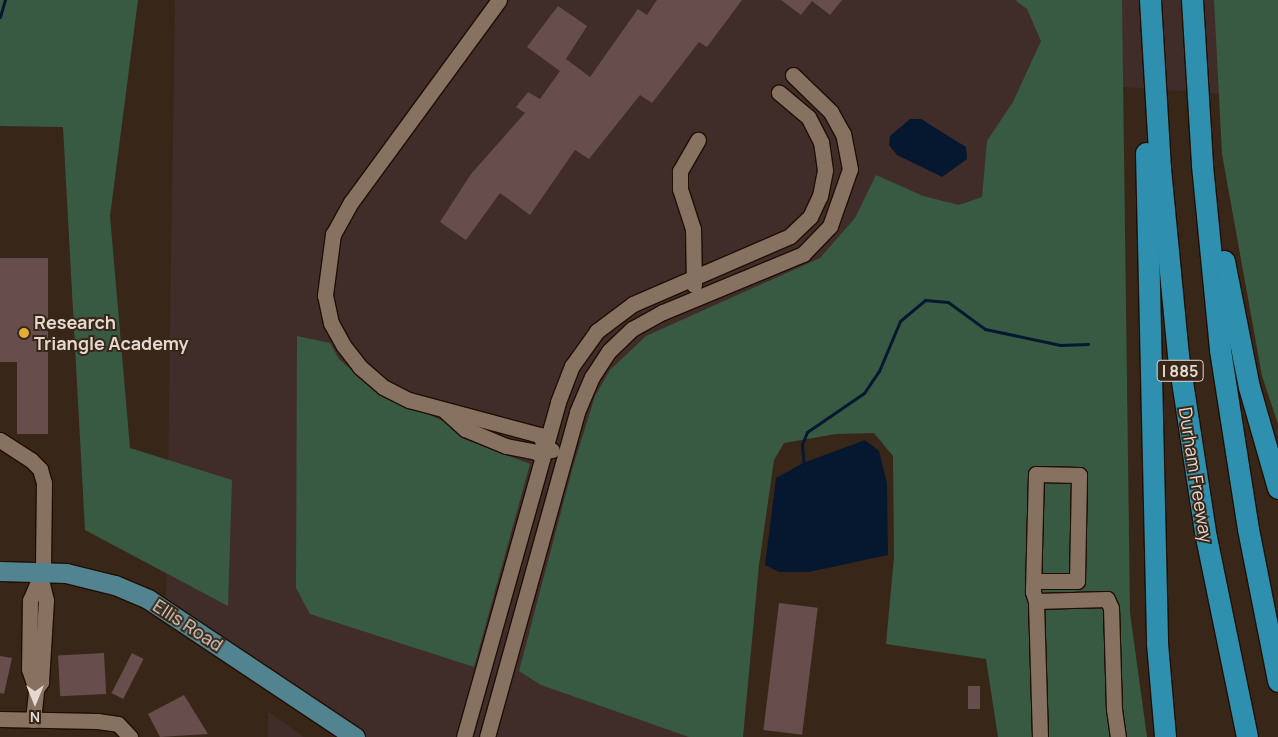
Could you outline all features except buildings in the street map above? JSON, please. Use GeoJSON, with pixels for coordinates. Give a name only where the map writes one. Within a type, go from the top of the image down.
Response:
{"type":"FeatureCollection","features":[{"type":"Feature","properties":{"kind":"highway"},"geometry":{"type":"LineString","coordinates":[[1149,0],[1147,317],[1157,643],[1165,737]]}},
{"type":"Feature","properties":{"kind":"highway","name":"Durham Freeway"},"geometry":{"type":"LineString","coordinates":[[1149,0],[1162,204],[1182,381],[1211,562],[1247,737]]}},
{"type":"Feature","properties":{"kind":"highway","name":"I 885"},"geometry":{"type":"LineString","coordinates":[[1192,0],[1198,106],[1228,410],[1278,681]]}},
{"type":"Feature","properties":{"kind":"highway"},"geometry":{"type":"LineString","coordinates":[[1198,106],[1237,334],[1278,488]]}},
{"type":"Feature","properties":{"kind":"main road","name":"Ellis Road"},"geometry":{"type":"LineString","coordinates":[[0,571],[115,585],[166,608],[355,737]]}},
{"type":"Feature","properties":{"kind":"street"},"geometry":{"type":"LineString","coordinates":[[500,0],[351,202],[333,234],[326,266],[324,295],[331,323],[360,367],[383,387],[409,400],[540,435],[545,448]]}},
{"type":"Feature","properties":{"kind":"street"},"geometry":{"type":"LineString","coordinates":[[487,737],[513,638],[566,454],[592,377],[609,351],[632,329],[696,298],[803,254],[830,226],[840,204],[850,169],[843,134],[831,112],[793,75]]}},
{"type":"Feature","properties":{"kind":"street"},"geometry":{"type":"LineString","coordinates":[[464,737],[495,634],[545,448],[572,366],[597,331],[633,304],[790,236],[810,217],[820,196],[825,170],[821,142],[808,117],[779,93]]}},
{"type":"Feature","properties":{"kind":"street"},"geometry":{"type":"LineString","coordinates":[[696,298],[692,277],[693,228],[680,189],[680,170],[698,140]]}},
{"type":"Feature","properties":{"kind":"street"},"geometry":{"type":"LineString","coordinates":[[0,440],[40,470],[44,483],[42,575],[30,600],[35,661],[30,681],[36,689],[33,720]]}},
{"type":"Feature","properties":{"kind":"street"},"geometry":{"type":"LineString","coordinates":[[545,448],[566,454]]}},
{"type":"Feature","properties":{"kind":"street"},"geometry":{"type":"LineString","coordinates":[[1034,581],[1077,581],[1080,475],[1036,474],[1034,581],[1040,737]]}},
{"type":"Feature","properties":{"kind":"street"},"geometry":{"type":"LineString","coordinates":[[1036,601],[1107,599],[1111,608],[1114,709],[1118,737]]}},
{"type":"Feature","properties":{"kind":"street"},"geometry":{"type":"LineString","coordinates":[[495,634],[513,638]]}},
{"type":"Feature","properties":{"kind":"street"},"geometry":{"type":"LineString","coordinates":[[0,719],[118,724],[130,737]]}},
{"type":"Feature","properties":{"kind":"shaded area"},"geometry":{"type":"Polygon","coordinates":[[[175,0],[1278,0],[1278,98],[1097,85],[1091,310],[783,312],[739,737],[367,737],[166,608],[175,0]]]}},
{"type":"Feature","properties":{"kind":"shaded area"},"geometry":{"type":"Polygon","coordinates":[[[268,711],[304,737],[268,737],[268,711]]]}},
{"type":"Feature","properties":{"kind":"green space"},"geometry":{"type":"Polygon","coordinates":[[[0,0],[138,0],[110,216],[130,448],[232,480],[228,606],[85,530],[63,127],[0,126],[0,0]]]}},
{"type":"Feature","properties":{"kind":"green space"},"geometry":{"type":"Polygon","coordinates":[[[1015,0],[1122,0],[1130,613],[1147,737],[998,737],[986,659],[886,644],[894,557],[893,456],[874,433],[836,434],[784,443],[774,460],[759,565],[743,737],[689,737],[541,685],[519,671],[572,470],[595,396],[610,370],[646,336],[820,258],[855,218],[876,175],[923,196],[959,205],[982,197],[987,141],[1013,102],[1041,41],[1027,9],[1015,0]]]}},
{"type":"Feature","properties":{"kind":"green space"},"geometry":{"type":"Polygon","coordinates":[[[1214,0],[1278,0],[1278,424],[1262,376],[1222,154],[1214,0]]]}},
{"type":"Feature","properties":{"kind":"green space"},"geometry":{"type":"Polygon","coordinates":[[[297,336],[330,343],[339,359],[374,390],[443,421],[464,439],[530,464],[474,667],[310,614],[296,588],[297,336]]]}},
{"type":"Feature","properties":{"kind":"water"},"geometry":{"type":"Polygon","coordinates":[[[910,119],[921,119],[966,147],[967,159],[942,177],[897,155],[889,145],[890,136],[910,119]]]}},
{"type":"Feature","properties":{"kind":"water"},"geometry":{"type":"Polygon","coordinates":[[[865,440],[879,451],[887,483],[888,555],[809,572],[779,572],[765,565],[776,478],[803,463],[865,440]]]}},
{"type":"Feature","properties":{"kind":"waterway"},"geometry":{"type":"LineString","coordinates":[[0,17],[5,0]]}},
{"type":"Feature","properties":{"kind":"waterway"},"geometry":{"type":"LineString","coordinates":[[804,467],[802,444],[807,432],[864,393],[879,371],[900,321],[925,300],[948,302],[985,329],[1060,345],[1088,344]]}},
{"type":"Feature","properties":{"kind":"place","name":"Research Triangle Academy"},"geometry":{"type":"Point","coordinates":[24,333]}}]}
